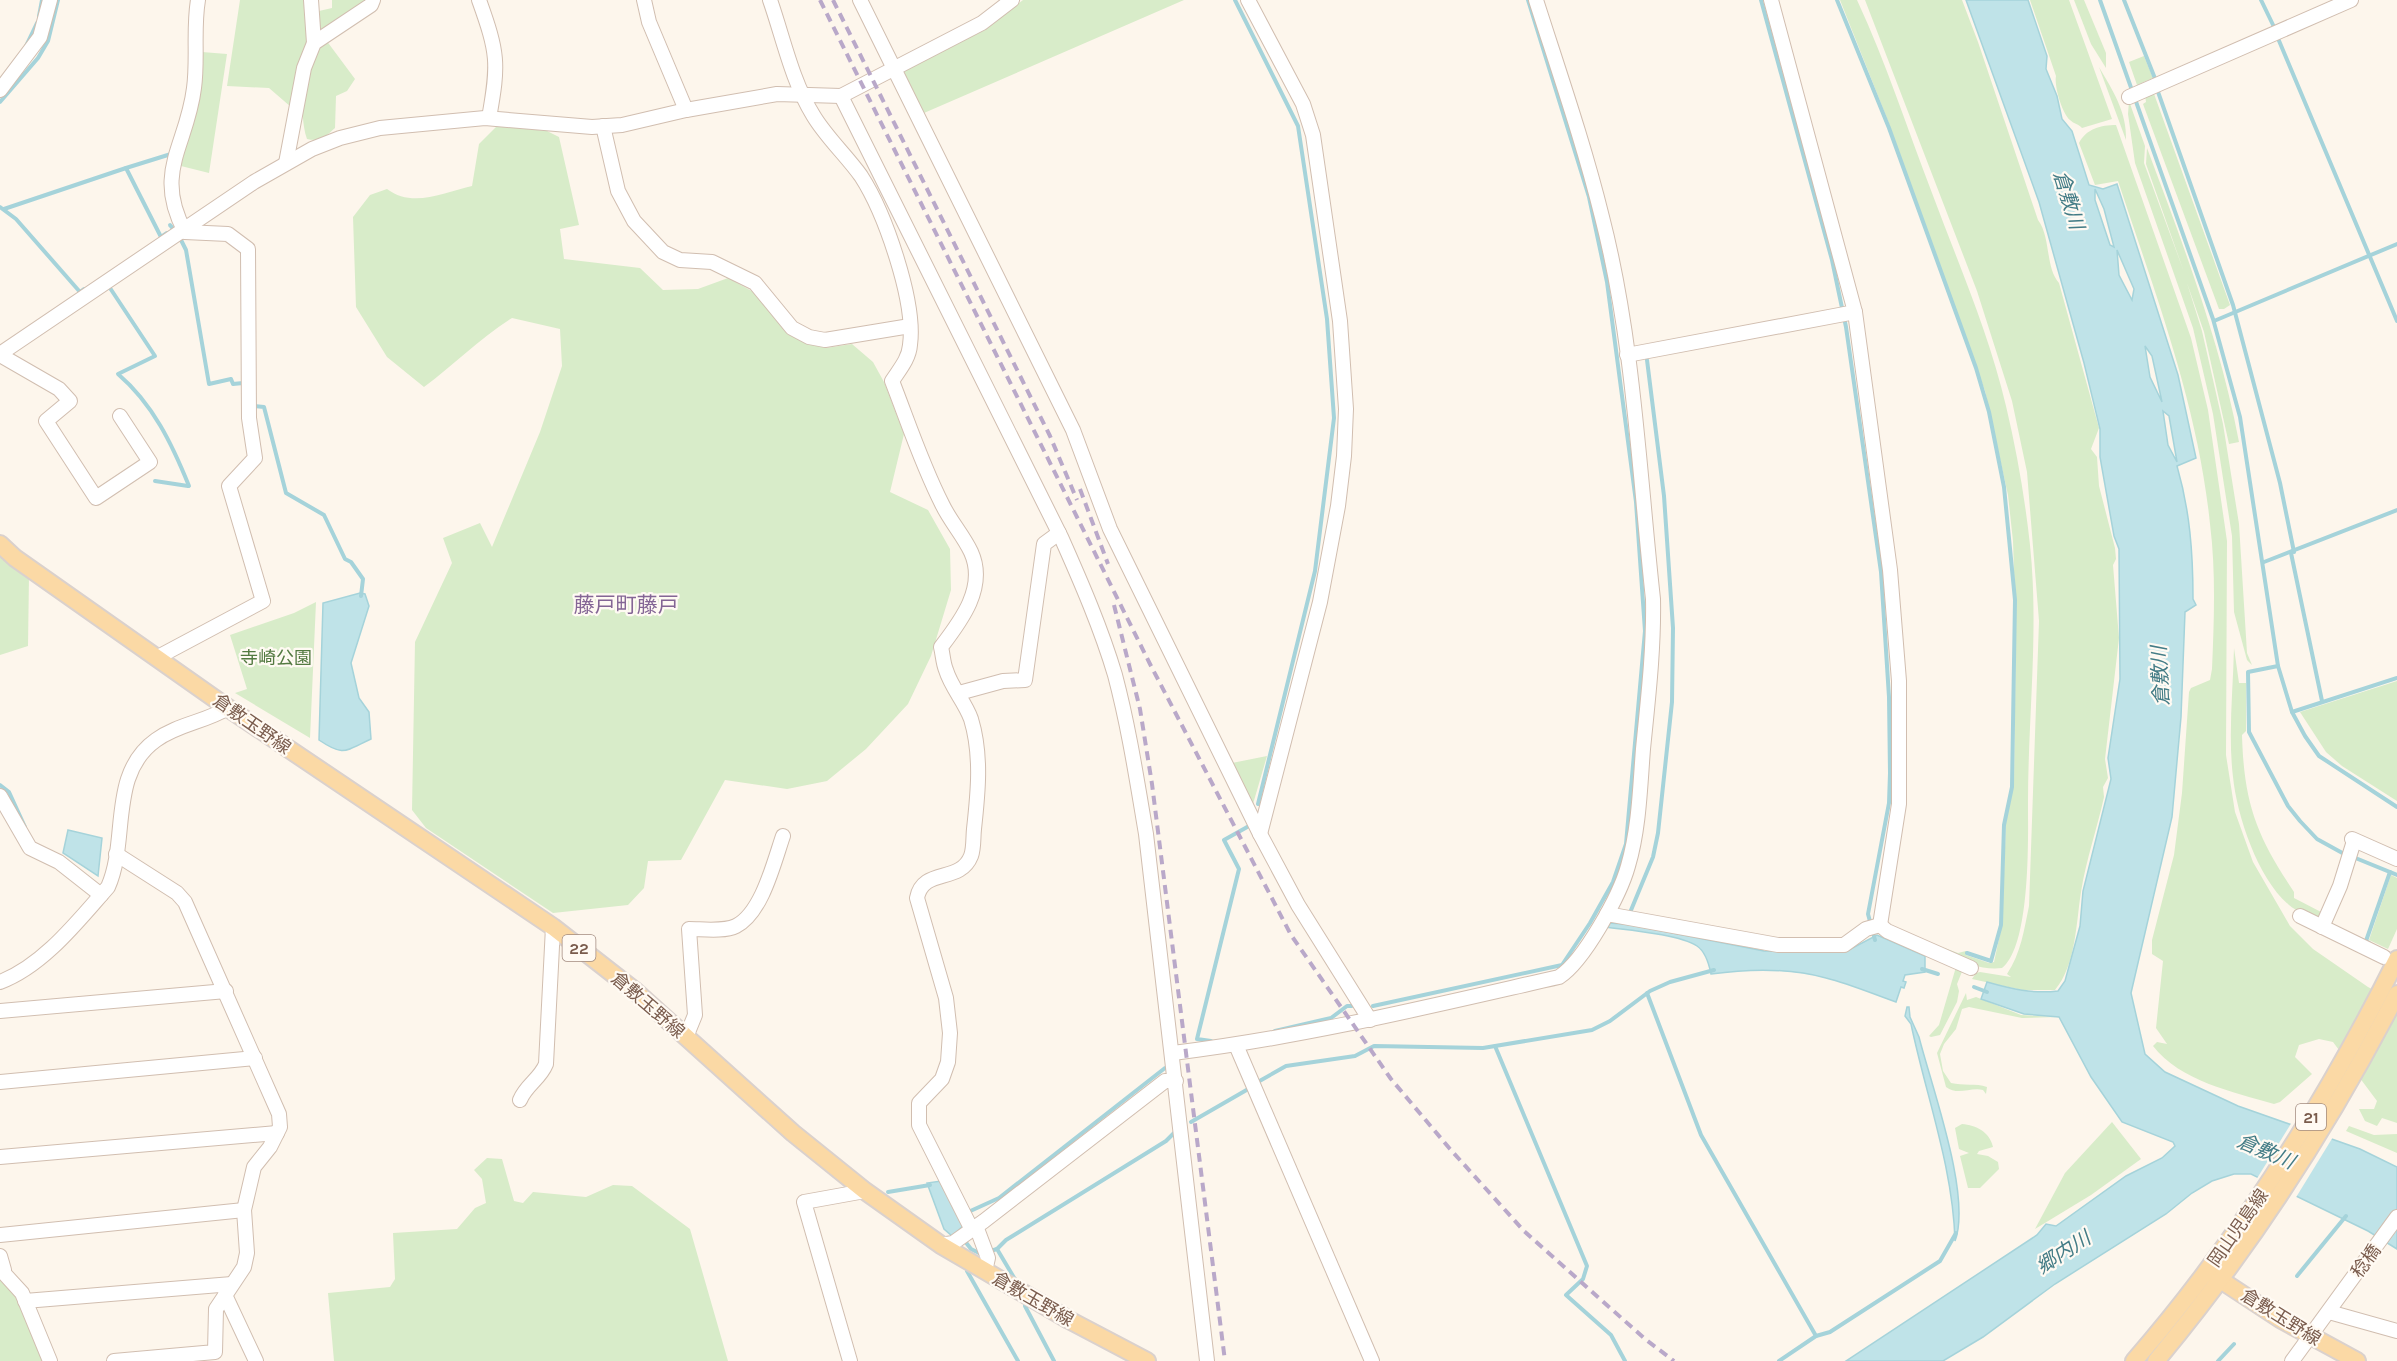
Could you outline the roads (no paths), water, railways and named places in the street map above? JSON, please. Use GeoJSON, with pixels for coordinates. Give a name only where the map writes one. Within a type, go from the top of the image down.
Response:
{"type":"FeatureCollection","features":[{"type":"Feature","properties":{"kind":"main road","name":"倉敷玉野線"},"geometry":{"type":"LineString","coordinates":[[0,544],[15,558],[228,708],[552,927],[635,991],[793,1133],[865,1191],[962,1229],[986,1259],[1068,1320],[1147,1361]]}},
{"type":"Feature","properties":{"kind":"main road","name":"岡山児島線"},"geometry":{"type":"LineString","coordinates":[[2156,1361],[2222,1281],[2227,1260],[2348,1055],[2390,963]]}},
{"type":"Feature","properties":{"kind":"main road","name":"岡山児島線"},"geometry":{"type":"LineString","coordinates":[[2135,1361],[2207,1272],[2227,1260],[2279,1199],[2324,1128],[2397,994]]}},
{"type":"Feature","properties":{"kind":"main road","name":"倉敷玉野線"},"geometry":{"type":"LineString","coordinates":[[2207,1272],[2311,1337],[2357,1361]]}},
{"type":"Feature","properties":{"kind":"street"},"geometry":{"type":"LineString","coordinates":[[0,90],[40,37],[50,0]]}},
{"type":"Feature","properties":{"kind":"street"},"geometry":{"type":"LineString","coordinates":[[184,232],[174,212],[171,185],[194,92],[198,0]]}},
{"type":"Feature","properties":{"kind":"street"},"geometry":{"type":"LineString","coordinates":[[286,163],[304,68],[314,43],[310,0]]}},
{"type":"Feature","properties":{"kind":"street"},"geometry":{"type":"LineString","coordinates":[[314,43],[371,6],[373,0]]}},
{"type":"Feature","properties":{"kind":"street"},"geometry":{"type":"LineString","coordinates":[[479,0],[496,51],[498,71],[489,118]]}},
{"type":"Feature","properties":{"kind":"street"},"geometry":{"type":"LineString","coordinates":[[644,0],[649,21],[686,110]]}},
{"type":"Feature","properties":{"kind":"street"},"geometry":{"type":"LineString","coordinates":[[770,0],[802,93],[813,116],[861,177],[886,226],[900,267],[910,326],[910,347],[905,362],[892,381],[942,504],[972,553],[974,586],[968,609],[941,647],[946,671],[970,718],[978,746],[977,804],[971,855],[966,865],[958,871],[924,882],[919,888],[919,910],[943,983],[950,1033],[948,1062],[942,1079],[919,1103],[918,1112],[920,1125],[962,1229],[986,1259]]}},
{"type":"Feature","properties":{"kind":"street"},"geometry":{"type":"LineString","coordinates":[[860,0],[1072,430],[1110,529],[1260,834],[1298,905],[1370,1020]]}},
{"type":"Feature","properties":{"kind":"street"},"geometry":{"type":"LineString","coordinates":[[120,416],[150,462],[96,498],[46,421],[70,401],[59,389],[0,355],[286,163],[340,138],[380,128],[489,118],[603,126],[622,125],[686,110],[777,94],[841,96],[982,23],[1012,0]]}},
{"type":"Feature","properties":{"kind":"street"},"geometry":{"type":"LineString","coordinates":[[1248,0],[1303,104],[1313,135],[1340,321],[1346,410],[1339,496],[1320,602],[1260,834]]}},
{"type":"Feature","properties":{"kind":"street"},"geometry":{"type":"LineString","coordinates":[[1173,1053],[1236,1045],[1370,1020],[1559,976],[1574,964],[1602,921],[1628,867],[1636,827],[1653,634],[1653,599],[1627,355],[1602,218],[1536,0]]}},
{"type":"Feature","properties":{"kind":"street"},"geometry":{"type":"LineString","coordinates":[[1602,921],[1628,918],[1778,945],[1844,945],[1874,927],[1899,804],[1899,691],[1890,570],[1847,314],[1771,0]]}},
{"type":"Feature","properties":{"kind":"street"},"geometry":{"type":"LineString","coordinates":[[2133,95],[2351,0]]}},
{"type":"Feature","properties":{"kind":"street"},"geometry":{"type":"LineString","coordinates":[[841,96],[1059,533],[1102,637],[1125,716],[1146,834],[1207,1361]]}},
{"type":"Feature","properties":{"kind":"street"},"geometry":{"type":"LineString","coordinates":[[603,126],[618,191],[634,221],[663,252],[680,261],[712,262],[755,283],[792,328],[809,337],[825,340],[910,326]]}},
{"type":"Feature","properties":{"kind":"street"},"geometry":{"type":"LineString","coordinates":[[158,657],[263,601],[230,486],[255,458],[249,418],[248,249],[228,234],[184,232]]}},
{"type":"Feature","properties":{"kind":"street"},"geometry":{"type":"LineString","coordinates":[[1627,355],[1847,314]]}},
{"type":"Feature","properties":{"kind":"street"},"geometry":{"type":"LineString","coordinates":[[959,693],[1004,681],[1025,680],[1044,544],[1059,533]]}},
{"type":"Feature","properties":{"kind":"street"},"geometry":{"type":"LineString","coordinates":[[0,982],[20,974],[55,944],[101,895],[113,877],[121,801],[132,769],[153,742],[170,731],[213,717],[228,708]]}},
{"type":"Feature","properties":{"kind":"street"},"geometry":{"type":"LineString","coordinates":[[0,796],[30,848],[59,862],[101,895]]}},
{"type":"Feature","properties":{"kind":"street"},"geometry":{"type":"LineString","coordinates":[[686,1037],[695,1015],[689,929],[734,927],[746,918],[763,894],[783,836]]}},
{"type":"Feature","properties":{"kind":"street"},"geometry":{"type":"LineString","coordinates":[[2322,927],[2340,886],[2351,848],[2397,859]]}},
{"type":"Feature","properties":{"kind":"street"},"geometry":{"type":"LineString","coordinates":[[114,1361],[215,1352],[216,1309],[244,1267],[247,1253],[244,1210],[254,1167],[277,1133],[279,1114],[185,902],[177,893],[116,854]]}},
{"type":"Feature","properties":{"kind":"street"},"geometry":{"type":"LineString","coordinates":[[2300,916],[2390,963]]}},
{"type":"Feature","properties":{"kind":"street"},"geometry":{"type":"LineString","coordinates":[[520,1100],[524,1090],[541,1076],[546,1064],[552,927]]}},
{"type":"Feature","properties":{"kind":"street"},"geometry":{"type":"LineString","coordinates":[[1874,927],[1971,968]]}},
{"type":"Feature","properties":{"kind":"street"},"geometry":{"type":"LineString","coordinates":[[0,1011],[226,991]]}},
{"type":"Feature","properties":{"kind":"street"},"geometry":{"type":"LineString","coordinates":[[1236,1045],[1371,1361]]}},
{"type":"Feature","properties":{"kind":"street"},"geometry":{"type":"LineString","coordinates":[[0,1083],[255,1058]]}},
{"type":"Feature","properties":{"kind":"street"},"geometry":{"type":"LineString","coordinates":[[962,1229],[1165,1082],[1176,1081]]}},
{"type":"Feature","properties":{"kind":"street"},"geometry":{"type":"LineString","coordinates":[[0,1157],[277,1133]]}},
{"type":"Feature","properties":{"kind":"street"},"geometry":{"type":"LineString","coordinates":[[850,1361],[804,1202],[865,1191]]}},
{"type":"Feature","properties":{"kind":"street"},"geometry":{"type":"LineString","coordinates":[[0,1235],[244,1210]]}},
{"type":"Feature","properties":{"kind":"street","name":"稔橋"},"geometry":{"type":"LineString","coordinates":[[2292,1361],[2397,1217]]}},
{"type":"Feature","properties":{"kind":"street"},"geometry":{"type":"LineString","coordinates":[[0,1256],[2,1270],[22,1293],[50,1361]]}},
{"type":"Feature","properties":{"kind":"street"},"geometry":{"type":"LineString","coordinates":[[25,1301],[229,1290]]}},
{"type":"Feature","properties":{"kind":"street"},"geometry":{"type":"LineString","coordinates":[[229,1290],[256,1361]]}},
{"type":"Feature","properties":{"kind":"street"},"geometry":{"type":"LineString","coordinates":[[2332,1308],[2397,1331]]}},
{"type":"Feature","properties":{"kind":"water"},"geometry":{"type":"Polygon","coordinates":[[[1966,0],[2028,0],[2047,56],[2046,69],[2057,96],[2062,119],[2072,131],[2089,185],[2103,189],[2117,184],[2178,375],[2196,458],[2177,466],[2188,516],[2193,599],[2196,605],[2185,612],[2181,717],[2172,817],[2131,993],[2145,1054],[2165,1072],[2238,1106],[2360,1149],[2397,1167],[2397,1249],[2368,1231],[2251,1174],[2234,1174],[2212,1181],[2192,1193],[2166,1214],[2055,1284],[1983,1337],[1943,1361],[1846,1361],[2037,1235],[2046,1224],[2056,1226],[2126,1176],[2162,1158],[2175,1146],[2173,1142],[2122,1122],[2091,1077],[2059,1017],[2024,1014],[1981,999],[1987,982],[2022,990],[2049,992],[2058,991],[2065,981],[2080,926],[2083,891],[2111,779],[2108,758],[2120,679],[2119,549],[2114,536],[2100,457],[2100,429],[2039,202],[1966,0]],[[2095,189],[2095,200],[2110,245],[2114,247],[2104,209],[2095,189]],[[2117,250],[2119,275],[2132,300],[2134,289],[2117,250]],[[2145,346],[2150,377],[2162,402],[2152,356],[2145,346]],[[2163,411],[2168,445],[2177,462],[2169,416],[2163,411]]]}},
{"type":"Feature","properties":{"kind":"water"},"geometry":{"type":"Polygon","coordinates":[[[360,593],[365,594],[369,606],[351,663],[359,698],[369,712],[371,739],[350,749],[340,750],[319,740],[323,603],[360,593]]]}},
{"type":"Feature","properties":{"kind":"water"},"geometry":{"type":"Polygon","coordinates":[[[68,830],[102,838],[98,876],[63,853],[68,830]]]}},
{"type":"Feature","properties":{"kind":"water"},"geometry":{"type":"Polygon","coordinates":[[[1606,923],[1627,924],[1764,951],[1845,952],[1877,935],[1925,956],[1925,972],[1905,975],[1904,988],[1901,987],[1896,1002],[1835,980],[1798,972],[1754,970],[1711,974],[1703,951],[1689,942],[1652,933],[1605,927],[1606,923]]]}},
{"type":"Feature","properties":{"kind":"water"},"geometry":{"type":"Polygon","coordinates":[[[1907,1007],[1909,1007],[1910,1017],[1919,1037],[1954,1169],[1959,1221],[1955,1241],[1944,1159],[1911,1024],[1905,1016],[1907,1007]]]}},
{"type":"Feature","properties":{"kind":"water"},"geometry":{"type":"Polygon","coordinates":[[[941,1181],[963,1226],[952,1236],[944,1229],[927,1183],[941,1181]]]}},
{"type":"Feature","properties":{"kind":"waterway"},"geometry":{"type":"LineString","coordinates":[[39,16],[42,0]]}},
{"type":"Feature","properties":{"kind":"waterway"},"geometry":{"type":"LineString","coordinates":[[0,102],[38,58],[48,41],[58,0]]}},
{"type":"Feature","properties":{"kind":"waterway"},"geometry":{"type":"LineString","coordinates":[[1235,0],[1298,126],[1327,319],[1334,418],[1315,571],[1258,804]]}},
{"type":"Feature","properties":{"kind":"waterway"},"geometry":{"type":"LineString","coordinates":[[1373,1006],[1562,965],[1590,923],[1613,882],[1626,844],[1645,631],[1636,502],[1607,282],[1589,197],[1528,0]]}},
{"type":"Feature","properties":{"kind":"waterway"},"geometry":{"type":"LineString","coordinates":[[1761,0],[1832,260],[1846,327],[1881,572],[1889,697],[1890,773],[1889,803],[1868,914],[1875,940]]}},
{"type":"Feature","properties":{"kind":"waterway"},"geometry":{"type":"LineString","coordinates":[[1837,0],[1889,128],[1976,368],[1989,412],[2004,487],[2015,600],[2012,787],[2004,825],[2001,925],[1991,961],[1967,953]]}},
{"type":"Feature","properties":{"kind":"waterway"},"geometry":{"type":"LineString","coordinates":[[2100,0],[2213,319],[2240,417],[2278,666],[2292,712],[2319,756],[2397,807]]}},
{"type":"Feature","properties":{"kind":"waterway"},"geometry":{"type":"LineString","coordinates":[[2124,0],[2156,81]]}},
{"type":"Feature","properties":{"kind":"waterway"},"geometry":{"type":"LineString","coordinates":[[2261,0],[2275,29]]}},
{"type":"Feature","properties":{"kind":"waterway"},"geometry":{"type":"LineString","coordinates":[[26,46],[37,23]]}},
{"type":"Feature","properties":{"kind":"waterway"},"geometry":{"type":"LineString","coordinates":[[2277,36],[2397,321]]}},
{"type":"Feature","properties":{"kind":"waterway"},"geometry":{"type":"LineString","coordinates":[[2157,89],[2233,305],[2280,483],[2294,552]]}},
{"type":"Feature","properties":{"kind":"waterway"},"geometry":{"type":"LineString","coordinates":[[126,168],[171,154],[172,151]]}},
{"type":"Feature","properties":{"kind":"waterway"},"geometry":{"type":"LineString","coordinates":[[4,209],[126,168],[161,237],[167,233]]}},
{"type":"Feature","properties":{"kind":"waterway"},"geometry":{"type":"LineString","coordinates":[[0,207],[16,219],[80,292],[84,289]]}},
{"type":"Feature","properties":{"kind":"waterway"},"geometry":{"type":"LineString","coordinates":[[170,225],[174,230]]}},
{"type":"Feature","properties":{"kind":"waterway"},"geometry":{"type":"LineString","coordinates":[[181,240],[186,250],[209,384],[231,379],[233,384],[243,383]]}},
{"type":"Feature","properties":{"kind":"waterway"},"geometry":{"type":"LineString","coordinates":[[2214,321],[2397,244]]}},
{"type":"Feature","properties":{"kind":"waterway"},"geometry":{"type":"LineString","coordinates":[[110,288],[155,356],[118,374],[141,398],[160,425],[189,486]]}},
{"type":"Feature","properties":{"kind":"waterway"},"geometry":{"type":"LineString","coordinates":[[1629,915],[1653,857],[1658,833],[1672,702],[1673,628],[1664,496],[1647,360]]}},
{"type":"Feature","properties":{"kind":"waterway"},"geometry":{"type":"LineString","coordinates":[[254,406],[264,407],[286,493],[324,515],[345,559],[351,562],[363,579],[361,596]]}},
{"type":"Feature","properties":{"kind":"waterway"},"geometry":{"type":"LineString","coordinates":[[155,481],[188,486]]}},
{"type":"Feature","properties":{"kind":"waterway"},"geometry":{"type":"LineString","coordinates":[[2264,562],[2397,510]]}},
{"type":"Feature","properties":{"kind":"waterway"},"geometry":{"type":"LineString","coordinates":[[2291,553],[2322,701]]}},
{"type":"Feature","properties":{"kind":"waterway"},"geometry":{"type":"LineString","coordinates":[[2278,666],[2248,672],[2249,732],[2288,806],[2317,839],[2346,855]]}},
{"type":"Feature","properties":{"kind":"waterway"},"geometry":{"type":"LineString","coordinates":[[2292,712],[2397,678]]}},
{"type":"Feature","properties":{"kind":"waterway"},"geometry":{"type":"LineString","coordinates":[[0,785],[9,792],[25,827]]}},
{"type":"Feature","properties":{"kind":"waterway"},"geometry":{"type":"LineString","coordinates":[[1211,1041],[1197,1039],[1239,869],[1224,840],[1249,826]]}},
{"type":"Feature","properties":{"kind":"waterway"},"geometry":{"type":"LineString","coordinates":[[2353,857],[2397,875]]}},
{"type":"Feature","properties":{"kind":"waterway"},"geometry":{"type":"LineString","coordinates":[[2369,943],[2366,941],[2390,872]]}},
{"type":"Feature","properties":{"kind":"waterway"},"geometry":{"type":"LineString","coordinates":[[1922,969],[1938,974]]}},
{"type":"Feature","properties":{"kind":"waterway"},"geometry":{"type":"LineString","coordinates":[[1256,1083],[1286,1066],[1355,1056],[1374,1046],[1483,1048],[1592,1030],[1610,1021],[1650,991],[1670,982],[1714,970]]}},
{"type":"Feature","properties":{"kind":"waterway"},"geometry":{"type":"LineString","coordinates":[[1974,987],[1987,992]]}},
{"type":"Feature","properties":{"kind":"waterway"},"geometry":{"type":"LineString","coordinates":[[1647,993],[1701,1135],[1816,1336]]}},
{"type":"Feature","properties":{"kind":"waterway"},"geometry":{"type":"LineString","coordinates":[[1275,1031],[1331,1018],[1347,1006],[1352,1006]]}},
{"type":"Feature","properties":{"kind":"waterway"},"geometry":{"type":"LineString","coordinates":[[1495,1046],[1587,1266],[1583,1279],[1566,1295],[1611,1335],[1625,1361]]}},
{"type":"Feature","properties":{"kind":"waterway"},"geometry":{"type":"LineString","coordinates":[[966,1213],[999,1198],[1165,1068]]}},
{"type":"Feature","properties":{"kind":"waterway"},"geometry":{"type":"LineString","coordinates":[[1191,1122],[1250,1088]]}},
{"type":"Feature","properties":{"kind":"waterway"},"geometry":{"type":"LineString","coordinates":[[997,1249],[1006,1240],[1166,1141],[1174,1133]]}},
{"type":"Feature","properties":{"kind":"waterway"},"geometry":{"type":"LineString","coordinates":[[888,1192],[930,1185]]}},
{"type":"Feature","properties":{"kind":"waterway"},"geometry":{"type":"LineString","coordinates":[[2297,1276],[2346,1216]]}},
{"type":"Feature","properties":{"kind":"waterway"},"geometry":{"type":"LineString","coordinates":[[1779,1361],[1816,1336],[1830,1332],[1940,1261],[1956,1233]]}},
{"type":"Feature","properties":{"kind":"waterway"},"geometry":{"type":"LineString","coordinates":[[964,1240],[971,1249],[981,1254],[997,1249],[1016,1281]]}},
{"type":"Feature","properties":{"kind":"waterway"},"geometry":{"type":"LineString","coordinates":[[967,1271],[1018,1361]]}},
{"type":"Feature","properties":{"kind":"waterway"},"geometry":{"type":"LineString","coordinates":[[1025,1306],[1054,1361]]}},
{"type":"Feature","properties":{"kind":"waterway"},"geometry":{"type":"LineString","coordinates":[[2218,1361],[2234,1344]]}},
{"type":"Feature","properties":{"kind":"railway"},"geometry":{"type":"LineString","coordinates":[[820,0],[1150,664],[1291,935],[1391,1079],[1450,1149],[1524,1231],[1645,1339],[1674,1361]]}},
{"type":"Feature","properties":{"kind":"railway"},"geometry":{"type":"LineString","coordinates":[[833,0],[1050,436],[1077,500]]}},
{"type":"Feature","properties":{"kind":"railway"},"geometry":{"type":"LineString","coordinates":[[1080,489],[1108,564]]}},
{"type":"Feature","properties":{"kind":"railway"},"geometry":{"type":"LineString","coordinates":[[1114,605],[1140,709],[1152,784],[1225,1361]]}},
{"type":"Feature","properties":{"kind":"district","name":"藤戸町藤戸"},"geometry":{"type":"Point","coordinates":[626,605]}},
{"type":"Feature","properties":{"kind":"water label","name":"倉敷川"},"geometry":{"type":"Point","coordinates":[2069,200]}},
{"type":"Feature","properties":{"kind":"water label","name":"倉敷川"},"geometry":{"type":"Point","coordinates":[2160,676]}},
{"type":"Feature","properties":{"kind":"water label","name":"倉敷川"},"geometry":{"type":"Point","coordinates":[2266,1151]}},
{"type":"Feature","properties":{"kind":"water label","name":"郷内川"},"geometry":{"type":"Point","coordinates":[2063,1252]}},
{"type":"Feature","properties":{"kind":"park label","name":"寺崎公園"},"geometry":{"type":"Point","coordinates":[276,658]}}]}
